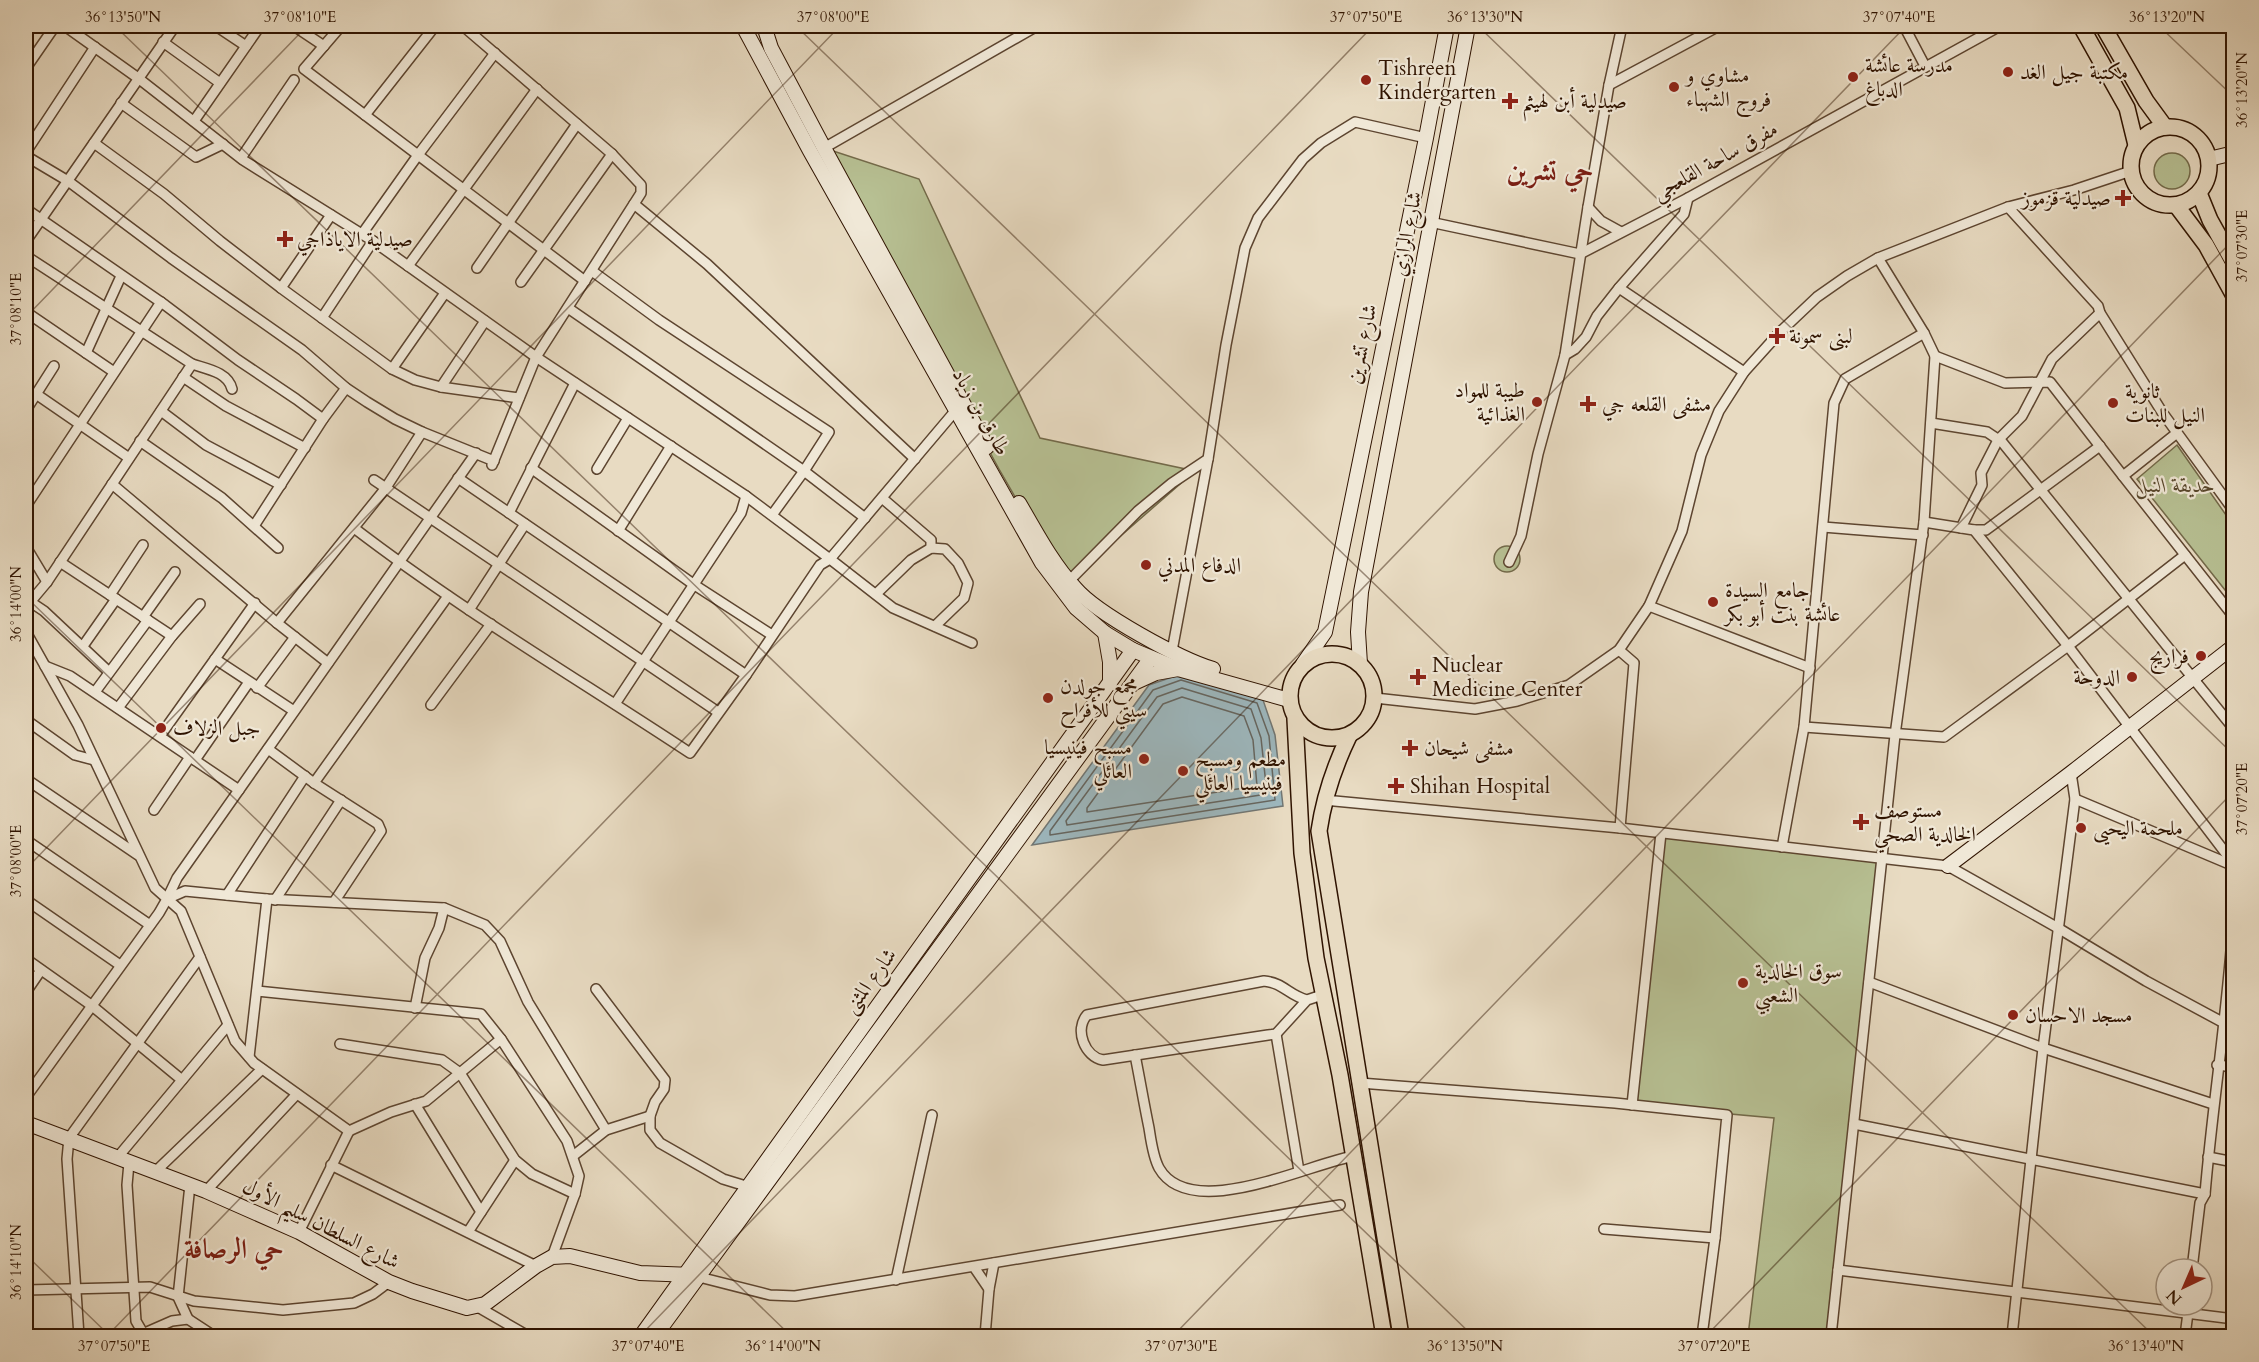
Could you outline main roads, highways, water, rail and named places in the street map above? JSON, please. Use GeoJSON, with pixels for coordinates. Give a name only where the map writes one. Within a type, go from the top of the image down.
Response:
{"type":"FeatureCollection","features":[{"type":"Feature","properties":{"kind":"main road","name":"طارق بن زياد"},"geometry":{"type":"LineString","coordinates":[[743,26],[1042,563],[1076,608],[1105,633],[1136,651],[1163,657],[1178,669],[1289,696]]}},
{"type":"Feature","properties":{"kind":"main road"},"geometry":{"type":"LineString","coordinates":[[764,26],[771,48],[824,148],[999,469],[1033,528],[1076,590],[1101,610],[1147,637],[1163,657],[1200,665],[1289,696]]}},
{"type":"Feature","properties":{"kind":"main road","name":"شارع تشرين"},"geometry":{"type":"LineString","coordinates":[[1303,664],[1324,632],[1447,26]]}},
{"type":"Feature","properties":{"kind":"main road","name":"شارع الرازي"},"geometry":{"type":"LineString","coordinates":[[1360,664],[1358,632],[1361,592],[1468,26]]}},
{"type":"Feature","properties":{"kind":"main road"},"geometry":{"type":"LineString","coordinates":[[2081,26],[2127,108],[2136,145]]}},
{"type":"Feature","properties":{"kind":"main road"},"geometry":{"type":"LineString","coordinates":[[2103,26],[2146,101],[2165,127]]}},
{"type":"Feature","properties":{"kind":"main road"},"geometry":{"type":"LineString","coordinates":[[2165,127],[2179,128],[2191,133],[2204,147],[2209,159],[2207,179],[2199,192],[2186,202],[2176,205],[2158,204],[2144,196],[2135,185],[2131,171],[2131,161],[2136,145],[2146,135],[2165,127]]}},
{"type":"Feature","properties":{"kind":"main road"},"geometry":{"type":"LineString","coordinates":[[2209,159],[2234,153]]}},
{"type":"Feature","properties":{"kind":"main road"},"geometry":{"type":"LineString","coordinates":[[2199,192],[2210,220],[2234,263]]}},
{"type":"Feature","properties":{"kind":"main road"},"geometry":{"type":"LineString","coordinates":[[2176,205],[2206,245],[2234,296]]}},
{"type":"Feature","properties":{"kind":"main road"},"geometry":{"type":"LineString","coordinates":[[1105,633],[1110,662],[1110,682]]}},
{"type":"Feature","properties":{"kind":"main road","name":"شارع المثنى"},"geometry":{"type":"LineString","coordinates":[[655,1336],[749,1187],[1110,682],[1136,651],[1136,645],[1147,637]]}},
{"type":"Feature","properties":{"kind":"main road"},"geometry":{"type":"LineString","coordinates":[[1947,866],[2234,646]]}},
{"type":"Feature","properties":{"kind":"main road"},"geometry":{"type":"LineString","coordinates":[[1295,719],[1312,735],[1332,739],[1349,736],[1361,728],[1369,718],[1375,698],[1373,684],[1360,664],[1352,658],[1332,653],[1318,655],[1303,664],[1291,681],[1289,696],[1295,719],[1302,853],[1322,995],[1340,1075],[1384,1336]]}},
{"type":"Feature","properties":{"kind":"main road","name":"شارع المثنى"},"geometry":{"type":"LineString","coordinates":[[641,1336],[693,1275],[1132,684],[1163,657]]}},
{"type":"Feature","properties":{"kind":"main road"},"geometry":{"type":"LineString","coordinates":[[1132,684],[1148,676],[1178,669]]}},
{"type":"Feature","properties":{"kind":"main road"},"geometry":{"type":"LineString","coordinates":[[1349,736],[1336,763],[1324,800],[1319,831],[1350,1036],[1360,1083],[1401,1336]]}},
{"type":"Feature","properties":{"kind":"main road","name":"شارع السلطان سليم الأول"},"geometry":{"type":"LineString","coordinates":[[26,1123],[206,1191],[299,1232],[389,1282],[467,1308],[485,1305],[536,1266],[552,1257],[570,1256],[640,1273],[693,1275]]}},
{"type":"Feature","properties":{"kind":"water","name":"مطعم ومسبح فينيسيا العائلي"},"geometry":{"type":"Polygon","coordinates":[[[1181,674],[1262,697],[1275,735],[1283,806],[1032,845],[1149,685],[1181,674]]]}},
{"type":"Feature","properties":{"kind":"place","name":"مكتبة جيل الغد"},"geometry":{"type":"Point","coordinates":[2008,72]}},
{"type":"Feature","properties":{"kind":"place","name":"مدرسة عائشة الدباغ"},"geometry":{"type":"Point","coordinates":[1853,77]}},
{"type":"Feature","properties":{"kind":"place","name":"Tishreen Kindergarten"},"geometry":{"type":"Point","coordinates":[1366,80]}},
{"type":"Feature","properties":{"kind":"place","name":"مشاوي و فروج الشهباء"},"geometry":{"type":"Point","coordinates":[1674,87]}},
{"type":"Feature","properties":{"kind":"place","name":"صيدلية أبن لهيثم"},"geometry":{"type":"Point","coordinates":[1510,101]}},
{"type":"Feature","properties":{"kind":"place","name":"صيدلية قزموز"},"geometry":{"type":"Point","coordinates":[2123,198]}},
{"type":"Feature","properties":{"kind":"place","name":"صيدلية الاياذاجي"},"geometry":{"type":"Point","coordinates":[285,239]}},
{"type":"Feature","properties":{"kind":"place","name":"لبنى سمونة"},"geometry":{"type":"Point","coordinates":[1777,336]}},
{"type":"Feature","properties":{"kind":"place","name":"طيبة للمواد الغذائية"},"geometry":{"type":"Point","coordinates":[1537,402]}},
{"type":"Feature","properties":{"kind":"place","name":"ثانوية النيل للبنات"},"geometry":{"type":"Point","coordinates":[2113,403]}},
{"type":"Feature","properties":{"kind":"place","name":"مشفى القلعه جي"},"geometry":{"type":"Point","coordinates":[1588,404]}},
{"type":"Feature","properties":{"kind":"place","name":"الدفاع المدني"},"geometry":{"type":"Point","coordinates":[1146,565]}},
{"type":"Feature","properties":{"kind":"place","name":"جامع السيدة عائشة بنت أبو بكر"},"geometry":{"type":"Point","coordinates":[1713,602]}},
{"type":"Feature","properties":{"kind":"place","name":"فراريج"},"geometry":{"type":"Point","coordinates":[2201,656]}},
{"type":"Feature","properties":{"kind":"place","name":"Nuclear Medicine Center"},"geometry":{"type":"Point","coordinates":[1418,677]}},
{"type":"Feature","properties":{"kind":"place","name":"الدوحة"},"geometry":{"type":"Point","coordinates":[2132,677]}},
{"type":"Feature","properties":{"kind":"place","name":"مجمع جولدن سيتي للأفراح"},"geometry":{"type":"Point","coordinates":[1048,698]}},
{"type":"Feature","properties":{"kind":"place","name":"جبل الزلاف"},"geometry":{"type":"Point","coordinates":[161,728]}},
{"type":"Feature","properties":{"kind":"place","name":"مشفى شيحان"},"geometry":{"type":"Point","coordinates":[1410,748]}},
{"type":"Feature","properties":{"kind":"place","name":"مسبح فينيسيا العائلي"},"geometry":{"type":"Point","coordinates":[1144,759]}},
{"type":"Feature","properties":{"kind":"place","name":"مطعم ومسبح فينيسيا العائلي"},"geometry":{"type":"Point","coordinates":[1183,771]}},
{"type":"Feature","properties":{"kind":"place","name":"Shihan Hospital"},"geometry":{"type":"Point","coordinates":[1396,786]}},
{"type":"Feature","properties":{"kind":"place","name":"مستوصف الخالدية الصحي"},"geometry":{"type":"Point","coordinates":[1861,822]}},
{"type":"Feature","properties":{"kind":"place","name":"ملحمة اليحيى"},"geometry":{"type":"Point","coordinates":[2081,828]}},
{"type":"Feature","properties":{"kind":"place","name":"سوق الخالدية الشعبي"},"geometry":{"type":"Point","coordinates":[1743,983]}},
{"type":"Feature","properties":{"kind":"place","name":"مسجد الاحسان"},"geometry":{"type":"Point","coordinates":[2013,1015]}},
{"type":"Feature","properties":{"kind":"district","name":"حي تشرين"},"geometry":{"type":"Point","coordinates":[1550,171]}},
{"type":"Feature","properties":{"kind":"district","name":"حي الرصافة"},"geometry":{"type":"Point","coordinates":[234,1249]}},
{"type":"Feature","properties":{"kind":"park label","name":"حديقة النيل"},"geometry":{"type":"Point","coordinates":[2175,485]}}]}
